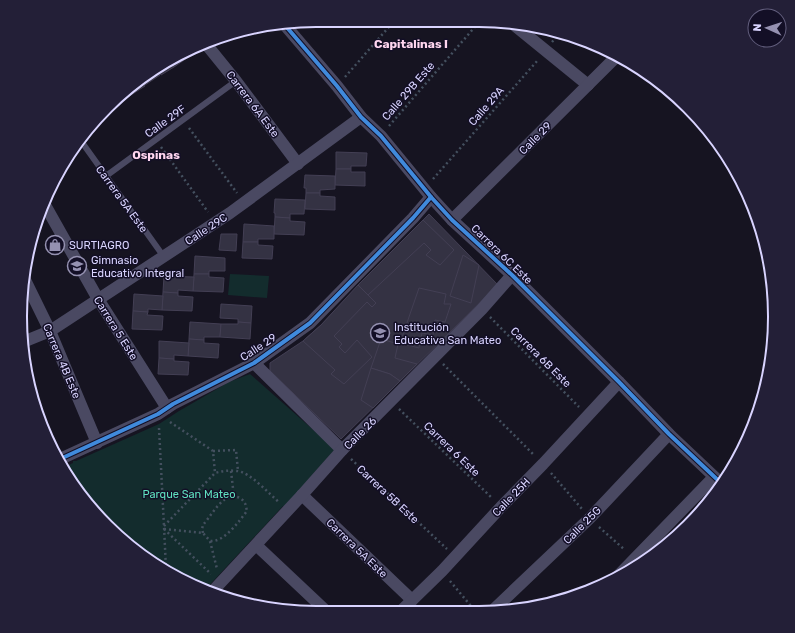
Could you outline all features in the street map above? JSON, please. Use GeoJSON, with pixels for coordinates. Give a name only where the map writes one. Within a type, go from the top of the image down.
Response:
{"type":"FeatureCollection","features":[{"type":"Feature","properties":{"kind":"street","name":"Carrera 6C Este"},"geometry":{"type":"LineString","coordinates":[[288,29],[337,86],[361,117],[381,136],[452,220],[512,275],[669,434],[717,480]]}},
{"type":"Feature","properties":{"kind":"street"},"geometry":{"type":"LineString","coordinates":[[521,30],[588,85]]}},
{"type":"Feature","properties":{"kind":"street","name":"Carrera 6A Este"},"geometry":{"type":"LineString","coordinates":[[209,48],[236,81],[298,164]]}},
{"type":"Feature","properties":{"kind":"street","name":"Calle 29"},"geometry":{"type":"LineString","coordinates":[[452,220],[613,60]]}},
{"type":"Feature","properties":{"kind":"street","name":"Calle 29C"},"geometry":{"type":"LineString","coordinates":[[28,340],[50,331],[245,203],[361,117]]}},
{"type":"Feature","properties":{"kind":"street","name":"Calle 29"},"geometry":{"type":"LineString","coordinates":[[64,457],[162,411],[254,363],[308,320],[413,218],[428,193]]}},
{"type":"Feature","properties":{"kind":"street","name":"Carrera 5 Este"},"geometry":{"type":"LineString","coordinates":[[47,211],[162,411]]}},
{"type":"Feature","properties":{"kind":"street","name":"Calle 26"},"geometry":{"type":"LineString","coordinates":[[216,588],[342,450],[482,309],[512,275]]}},
{"type":"Feature","properties":{"kind":"street","name":"Carrera 4B Este"},"geometry":{"type":"LineString","coordinates":[[29,287],[50,331],[97,443]]}},
{"type":"Feature","properties":{"kind":"street"},"geometry":{"type":"LineString","coordinates":[[254,363],[342,450]]}},
{"type":"Feature","properties":{"kind":"street","name":"Calle 25H"},"geometry":{"type":"LineString","coordinates":[[406,606],[442,571],[619,382]]}},
{"type":"Feature","properties":{"kind":"street","name":"Calle 25G"},"geometry":{"type":"LineString","coordinates":[[498,605],[590,518],[669,434]]}},
{"type":"Feature","properties":{"kind":"street"},"geometry":{"type":"LineString","coordinates":[[636,559],[713,486]]}},
{"type":"Feature","properties":{"kind":"street","name":"Carrera 5A Este"},"geometry":{"type":"LineString","coordinates":[[302,495],[412,600]]}},
{"type":"Feature","properties":{"kind":"street"},"geometry":{"type":"LineString","coordinates":[[256,545],[321,606]]}},
{"type":"Feature","properties":{"kind":"lane","name":"Calle 29F"},"geometry":{"type":"LineString","coordinates":[[106,176],[236,81]]}},
{"type":"Feature","properties":{"kind":"lane","name":"Carrera 5A Este"},"geometry":{"type":"LineString","coordinates":[[84,145],[164,257]]}},
{"type":"Feature","properties":{"kind":"path"},"geometry":{"type":"LineString","coordinates":[[337,86],[389,27]]}},
{"type":"Feature","properties":{"kind":"path"},"geometry":{"type":"LineString","coordinates":[[183,120],[245,203]]}},
{"type":"Feature","properties":{"kind":"path"},"geometry":{"type":"LineString","coordinates":[[156,140],[216,222]]}},
{"type":"Feature","properties":{"kind":"path"},"geometry":{"type":"LineString","coordinates":[[162,411],[213,451],[236,450],[238,471]]}},
{"type":"Feature","properties":{"kind":"path"},"geometry":{"type":"LineString","coordinates":[[162,411],[166,563]]}},
{"type":"Feature","properties":{"kind":"path"},"geometry":{"type":"LineString","coordinates":[[213,451],[215,473]]}},
{"type":"Feature","properties":{"kind":"path"},"geometry":{"type":"LineString","coordinates":[[164,528],[215,473],[224,471],[238,471],[248,474],[288,510]]}},
{"type":"Feature","properties":{"kind":"path"},"geometry":{"type":"LineString","coordinates":[[231,471],[234,497]]}},
{"type":"Feature","properties":{"kind":"path"},"geometry":{"type":"LineString","coordinates":[[210,541],[215,542],[221,539],[237,525],[247,510],[242,499],[234,497],[224,499],[203,525],[203,533],[210,541],[220,583]]}},
{"type":"Feature","properties":{"kind":"path"},"geometry":{"type":"LineString","coordinates":[[164,528],[203,533]]}},
{"type":"Feature","properties":{"kind":"path"},"geometry":{"type":"LineString","coordinates":[[164,528],[220,583]]}},
{"type":"Feature","properties":{"kind":"path"},"geometry":{"type":"LineString","coordinates":[[442,571],[471,606]]}},
{"type":"Feature","properties":{"kind":"green space"},"geometry":{"type":"Polygon","coordinates":[[[230,274],[269,276],[267,298],[228,295],[230,274]]]}},
{"type":"Feature","properties":{"kind":"green space","name":"Parque San Mateo"},"geometry":{"type":"Polygon","coordinates":[[[250,374],[335,449],[284,507],[283,506],[209,585],[172,567],[140,546],[99,507],[87,493],[69,465],[73,463],[73,461],[159,424],[229,382],[250,374]]]}},
{"type":"Feature","properties":{"kind":"building"},"geometry":{"type":"Polygon","coordinates":[[[189,56],[174,67],[173,65],[189,56]]]}},
{"type":"Feature","properties":{"kind":"building"},"geometry":{"type":"Polygon","coordinates":[[[173,65],[174,67],[161,75],[160,73],[173,65]]]}},
{"type":"Feature","properties":{"kind":"building"},"geometry":{"type":"Polygon","coordinates":[[[159,74],[160,75],[144,84],[159,74]]]}},
{"type":"Feature","properties":{"kind":"building"},"geometry":{"type":"Polygon","coordinates":[[[144,84],[145,86],[131,95],[144,84]]]}},
{"type":"Feature","properties":{"kind":"building"},"geometry":{"type":"Polygon","coordinates":[[[336,152],[367,153],[366,166],[351,166],[351,169],[336,169],[336,152]]]}},
{"type":"Feature","properties":{"kind":"building"},"geometry":{"type":"Polygon","coordinates":[[[336,169],[351,169],[351,172],[365,172],[365,186],[335,185],[336,169]]]}},
{"type":"Feature","properties":{"kind":"building"},"geometry":{"type":"Polygon","coordinates":[[[305,175],[335,176],[335,189],[320,190],[320,193],[306,193],[306,188],[304,188],[305,175]]]}},
{"type":"Feature","properties":{"kind":"building"},"geometry":{"type":"Polygon","coordinates":[[[306,193],[320,193],[320,196],[335,197],[335,210],[305,209],[306,193]]]}},
{"type":"Feature","properties":{"kind":"building"},"geometry":{"type":"Polygon","coordinates":[[[275,199],[305,200],[304,214],[290,214],[290,218],[275,217],[275,199]]]}},
{"type":"Feature","properties":{"kind":"building","name":"Institución Educativa San Mateo"},"geometry":{"type":"Polygon","coordinates":[[[429,214],[498,285],[341,439],[270,371],[270,363],[303,341],[321,325],[429,214]]]}},
{"type":"Feature","properties":{"kind":"building"},"geometry":{"type":"Polygon","coordinates":[[[275,217],[290,218],[290,221],[305,222],[304,235],[274,234],[275,217]]]}},
{"type":"Feature","properties":{"kind":"building"},"geometry":{"type":"Polygon","coordinates":[[[423,220],[454,250],[440,265],[426,255],[431,250],[424,243],[368,295],[358,285],[423,220]]]}},
{"type":"Feature","properties":{"kind":"building"},"geometry":{"type":"Polygon","coordinates":[[[244,224],[274,226],[274,239],[258,239],[258,242],[243,242],[244,224]]]}},
{"type":"Feature","properties":{"kind":"building"},"geometry":{"type":"Polygon","coordinates":[[[221,234],[237,234],[236,251],[219,250],[221,234]]]}},
{"type":"Feature","properties":{"kind":"building"},"geometry":{"type":"Polygon","coordinates":[[[243,242],[258,242],[258,245],[273,246],[272,259],[242,258],[243,242]]]}},
{"type":"Feature","properties":{"kind":"building"},"geometry":{"type":"Polygon","coordinates":[[[463,255],[479,265],[471,303],[450,296],[463,255]]]}},
{"type":"Feature","properties":{"kind":"building"},"geometry":{"type":"Polygon","coordinates":[[[195,256],[225,258],[225,271],[209,271],[209,274],[194,274],[195,256]]]}},
{"type":"Feature","properties":{"kind":"building"},"geometry":{"type":"Polygon","coordinates":[[[194,274],[209,274],[209,277],[224,278],[223,292],[193,291],[194,274]]]}},
{"type":"Feature","properties":{"kind":"building"},"geometry":{"type":"Polygon","coordinates":[[[164,276],[194,277],[193,291],[178,290],[178,293],[163,292],[164,276]]]}},
{"type":"Feature","properties":{"kind":"building"},"geometry":{"type":"Polygon","coordinates":[[[358,285],[376,303],[372,307],[367,302],[334,336],[342,344],[339,347],[345,353],[357,340],[372,357],[344,384],[331,374],[335,370],[303,341],[321,325],[358,285]]]}},
{"type":"Feature","properties":{"kind":"building"},"geometry":{"type":"Polygon","coordinates":[[[419,288],[446,294],[444,304],[451,304],[445,322],[435,320],[433,335],[422,333],[419,348],[400,343],[419,288]]]}},
{"type":"Feature","properties":{"kind":"building"},"geometry":{"type":"Polygon","coordinates":[[[163,292],[178,293],[178,296],[193,297],[192,311],[162,310],[163,292]]]}},
{"type":"Feature","properties":{"kind":"building"},"geometry":{"type":"Polygon","coordinates":[[[134,294],[163,296],[162,310],[148,309],[148,312],[133,311],[134,294]]]}},
{"type":"Feature","properties":{"kind":"building"},"geometry":{"type":"Polygon","coordinates":[[[221,304],[252,306],[251,323],[238,322],[238,319],[220,318],[221,304]]]}},
{"type":"Feature","properties":{"kind":"building"},"geometry":{"type":"Polygon","coordinates":[[[133,311],[148,312],[147,315],[163,316],[162,330],[132,329],[133,311]]]}},
{"type":"Feature","properties":{"kind":"building"},"geometry":{"type":"Polygon","coordinates":[[[190,322],[221,324],[220,337],[204,337],[204,340],[189,339],[190,322]]]}},
{"type":"Feature","properties":{"kind":"building"},"geometry":{"type":"Polygon","coordinates":[[[238,322],[251,323],[250,339],[220,337],[221,324],[238,324],[238,322]]]}},
{"type":"Feature","properties":{"kind":"building"},"geometry":{"type":"Polygon","coordinates":[[[189,339],[204,340],[204,343],[219,344],[218,358],[188,356],[189,339]]]}},
{"type":"Feature","properties":{"kind":"building"},"geometry":{"type":"Polygon","coordinates":[[[381,339],[398,344],[395,358],[417,364],[400,381],[390,374],[371,368],[381,339]]]}},
{"type":"Feature","properties":{"kind":"building"},"geometry":{"type":"Polygon","coordinates":[[[159,341],[189,343],[188,356],[174,355],[174,359],[159,358],[159,341]]]}},
{"type":"Feature","properties":{"kind":"building"},"geometry":{"type":"Polygon","coordinates":[[[159,358],[189,362],[188,375],[158,374],[159,358]]]}},
{"type":"Feature","properties":{"kind":"building"},"geometry":{"type":"Polygon","coordinates":[[[371,368],[390,374],[400,381],[373,408],[361,400],[371,368]]]}},
{"type":"Feature","properties":{"kind":"cycle path"},"geometry":{"type":"LineString","coordinates":[[288,29],[337,86],[361,117],[381,136],[452,220],[512,275],[669,434],[717,480]]}},
{"type":"Feature","properties":{"kind":"cycle path"},"geometry":{"type":"LineString","coordinates":[[64,457],[158,414],[173,404],[254,363],[310,323],[413,218],[431,197]]}},
{"type":"Feature","properties":{"kind":"place","name":"SURTIAGRO"},"geometry":{"type":"Point","coordinates":[55,245]}},
{"type":"Feature","properties":{"kind":"place","name":"Gimnasio Educativo Integral"},"geometry":{"type":"Point","coordinates":[77,266]}},
{"type":"Feature","properties":{"kind":"place","name":"Institución Educativa San Mateo"},"geometry":{"type":"Point","coordinates":[380,333]}},
{"type":"Feature","properties":{"kind":"district","name":"Capitalinas I"},"geometry":{"type":"Point","coordinates":[411,44]}},
{"type":"Feature","properties":{"kind":"district","name":"Ospinas"},"geometry":{"type":"Point","coordinates":[156,155]}}]}
